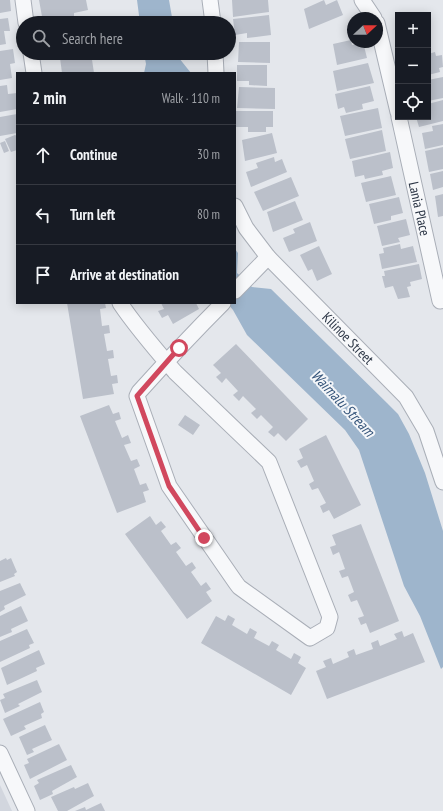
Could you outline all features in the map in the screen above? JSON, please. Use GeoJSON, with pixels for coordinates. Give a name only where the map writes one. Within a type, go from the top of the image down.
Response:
{"type":"FeatureCollection","features":[{"type":"Feature","properties":{"kind":"street"},"geometry":{"type":"LineString","coordinates":[[23,0],[25,16]]}},
{"type":"Feature","properties":{"kind":"street"},"geometry":{"type":"LineString","coordinates":[[210,0],[212,16]]}},
{"type":"Feature","properties":{"kind":"street"},"geometry":{"type":"LineString","coordinates":[[362,0],[370,12]]}},
{"type":"Feature","properties":{"kind":"street"},"geometry":{"type":"LineString","coordinates":[[383,48],[395,99]]}},
{"type":"Feature","properties":{"kind":"street"},"geometry":{"type":"LineString","coordinates":[[32,60],[34,72]]}},
{"type":"Feature","properties":{"kind":"street"},"geometry":{"type":"LineString","coordinates":[[215,60],[216,72]]}},
{"type":"Feature","properties":{"kind":"street","name":"Lania Place"},"geometry":{"type":"LineString","coordinates":[[400,120],[440,301]]}},
{"type":"Feature","properties":{"kind":"street","name":"Kilinoe Street"},"geometry":{"type":"LineString","coordinates":[[236,208],[246,228],[268,257],[406,397],[426,431],[443,482]]}},
{"type":"Feature","properties":{"kind":"street"},"geometry":{"type":"LineString","coordinates":[[236,290],[268,257]]}},
{"type":"Feature","properties":{"kind":"street"},"geometry":{"type":"LineString","coordinates":[[121,304],[166,362],[269,462],[330,617],[329,623],[323,632],[310,638],[239,587],[169,486],[137,396],[166,362],[222,304]]}},
{"type":"Feature","properties":{"kind":"street"},"geometry":{"type":"LineString","coordinates":[[0,753],[27,811]]}},
{"type":"Feature","properties":{"kind":"shaded area"},"geometry":{"type":"Polygon","coordinates":[[[0,785],[12,811],[0,811],[0,785]]]}},
{"type":"Feature","properties":{"kind":"water"},"geometry":{"type":"Polygon","coordinates":[[[137,0],[169,0],[172,16],[139,16],[137,0]]]}},
{"type":"Feature","properties":{"kind":"water"},"geometry":{"type":"Polygon","coordinates":[[[145,60],[181,60],[190,72],[144,72],[145,60]]]}},
{"type":"Feature","properties":{"kind":"water","name":"Waimalu Stream"},"geometry":{"type":"Polygon","coordinates":[[[236,250],[238,253],[237,273],[252,287],[271,289],[398,414],[409,434],[425,473],[443,531],[443,667],[441,669],[420,616],[404,586],[359,450],[345,430],[247,335],[233,310],[228,304],[236,304],[236,250]]]}},
{"type":"Feature","properties":{"kind":"building"},"geometry":{"type":"Polygon","coordinates":[[[0,0],[10,0],[11,11],[0,13],[0,0]]]}},
{"type":"Feature","properties":{"kind":"building"},"geometry":{"type":"Polygon","coordinates":[[[39,0],[86,0],[88,10],[74,13],[74,16],[42,16],[39,0]]]}},
{"type":"Feature","properties":{"kind":"building"},"geometry":{"type":"Polygon","coordinates":[[[232,0],[268,0],[269,12],[233,16],[232,0]]]}},
{"type":"Feature","properties":{"kind":"building"},"geometry":{"type":"Polygon","coordinates":[[[324,0],[326,5],[337,0],[343,15],[309,29],[304,9],[324,0]]]}},
{"type":"Feature","properties":{"kind":"building"},"geometry":{"type":"Polygon","coordinates":[[[269,15],[271,35],[247,38],[247,33],[236,35],[236,19],[269,15]]]}},
{"type":"Feature","properties":{"kind":"building"},"geometry":{"type":"Polygon","coordinates":[[[8,18],[10,31],[4,31],[6,44],[0,45],[0,19],[8,18]]]}},
{"type":"Feature","properties":{"kind":"building"},"geometry":{"type":"Polygon","coordinates":[[[347,41],[347,48],[364,48],[367,58],[337,65],[333,44],[347,41]]]}},
{"type":"Feature","properties":{"kind":"building"},"geometry":{"type":"Polygon","coordinates":[[[239,42],[270,42],[270,63],[238,62],[239,42]]]}},
{"type":"Feature","properties":{"kind":"building"},"geometry":{"type":"Polygon","coordinates":[[[13,49],[15,63],[10,64],[12,78],[0,80],[0,51],[13,49]]]}},
{"type":"Feature","properties":{"kind":"building"},"geometry":{"type":"Polygon","coordinates":[[[435,52],[436,56],[442,55],[443,67],[439,68],[440,72],[431,74],[431,53],[435,52]]]}},
{"type":"Feature","properties":{"kind":"building"},"geometry":{"type":"Polygon","coordinates":[[[60,60],[92,60],[94,72],[62,72],[60,60]]]}},
{"type":"Feature","properties":{"kind":"building"},"geometry":{"type":"Polygon","coordinates":[[[368,63],[374,83],[337,91],[333,71],[368,63]]]}},
{"type":"Feature","properties":{"kind":"building"},"geometry":{"type":"Polygon","coordinates":[[[237,65],[267,65],[267,86],[249,85],[249,81],[237,81],[237,65]]]}},
{"type":"Feature","properties":{"kind":"building"},"geometry":{"type":"Polygon","coordinates":[[[443,77],[443,98],[431,100],[431,79],[443,77]]]}},
{"type":"Feature","properties":{"kind":"building"},"geometry":{"type":"Polygon","coordinates":[[[7,85],[8,94],[16,93],[16,109],[0,112],[0,86],[7,85]]]}},
{"type":"Feature","properties":{"kind":"building"},"geometry":{"type":"Polygon","coordinates":[[[370,86],[374,101],[362,104],[363,109],[346,113],[344,107],[338,109],[335,94],[370,86]]]}},
{"type":"Feature","properties":{"kind":"building"},"geometry":{"type":"Polygon","coordinates":[[[239,87],[275,88],[275,109],[237,108],[239,87]]]}},
{"type":"Feature","properties":{"kind":"building"},"geometry":{"type":"Polygon","coordinates":[[[443,100],[443,121],[419,127],[417,120],[431,120],[431,103],[443,100]]]}},
{"type":"Feature","properties":{"kind":"building"},"geometry":{"type":"Polygon","coordinates":[[[378,108],[382,128],[345,136],[340,116],[378,108]]]}},
{"type":"Feature","properties":{"kind":"building"},"geometry":{"type":"Polygon","coordinates":[[[236,111],[273,111],[273,127],[266,127],[266,132],[248,132],[248,127],[236,127],[236,111]]]}},
{"type":"Feature","properties":{"kind":"building"},"geometry":{"type":"Polygon","coordinates":[[[16,114],[16,133],[0,136],[0,117],[16,114]]]}},
{"type":"Feature","properties":{"kind":"building"},"geometry":{"type":"Polygon","coordinates":[[[443,124],[443,145],[425,149],[422,133],[433,131],[432,126],[443,124]]]}},
{"type":"Feature","properties":{"kind":"building"},"geometry":{"type":"Polygon","coordinates":[[[382,130],[386,151],[350,159],[345,139],[382,130]]]}},
{"type":"Feature","properties":{"kind":"building"},"geometry":{"type":"Polygon","coordinates":[[[272,133],[277,153],[245,161],[242,140],[272,133]]]}},
{"type":"Feature","properties":{"kind":"building"},"geometry":{"type":"Polygon","coordinates":[[[16,136],[16,150],[11,152],[5,139],[16,136]]]}},
{"type":"Feature","properties":{"kind":"building"},"geometry":{"type":"Polygon","coordinates":[[[5,141],[9,151],[4,153],[0,143],[5,141]]]}},
{"type":"Feature","properties":{"kind":"building"},"geometry":{"type":"Polygon","coordinates":[[[443,147],[443,169],[429,172],[425,151],[443,147]]]}},
{"type":"Feature","properties":{"kind":"building"},"geometry":{"type":"Polygon","coordinates":[[[390,152],[393,168],[382,171],[383,175],[365,179],[364,175],[355,177],[352,161],[390,152]]]}},
{"type":"Feature","properties":{"kind":"building"},"geometry":{"type":"Polygon","coordinates":[[[274,157],[275,162],[282,159],[287,172],[251,187],[246,172],[258,168],[256,163],[274,157]]]}},
{"type":"Feature","properties":{"kind":"building"},"geometry":{"type":"Polygon","coordinates":[[[443,171],[443,187],[433,190],[430,174],[443,171]]]}},
{"type":"Feature","properties":{"kind":"building"},"geometry":{"type":"Polygon","coordinates":[[[391,176],[396,195],[366,202],[361,183],[391,176]]]}},
{"type":"Feature","properties":{"kind":"building"},"geometry":{"type":"Polygon","coordinates":[[[291,177],[299,196],[263,211],[254,192],[291,177]]]}},
{"type":"Feature","properties":{"kind":"building"},"geometry":{"type":"Polygon","coordinates":[[[443,194],[443,216],[438,217],[435,196],[443,194]]]}},
{"type":"Feature","properties":{"kind":"building"},"geometry":{"type":"Polygon","coordinates":[[[399,197],[403,213],[391,216],[391,220],[374,224],[369,204],[399,197]]]}},
{"type":"Feature","properties":{"kind":"building"},"geometry":{"type":"Polygon","coordinates":[[[295,201],[303,220],[273,232],[267,212],[295,201]]]}},
{"type":"Feature","properties":{"kind":"building"},"geometry":{"type":"Polygon","coordinates":[[[406,219],[410,235],[398,238],[400,242],[382,246],[377,226],[406,219]]]}},
{"type":"Feature","properties":{"kind":"building"},"geometry":{"type":"Polygon","coordinates":[[[310,222],[317,241],[289,252],[283,238],[295,233],[293,229],[310,222]]]}},
{"type":"Feature","properties":{"kind":"building"},"geometry":{"type":"Polygon","coordinates":[[[400,244],[401,249],[413,246],[417,262],[382,269],[379,254],[384,253],[383,248],[400,244]]]}},
{"type":"Feature","properties":{"kind":"building"},"geometry":{"type":"Polygon","coordinates":[[[319,246],[332,274],[317,281],[312,269],[308,271],[300,255],[319,246]]]}},
{"type":"Feature","properties":{"kind":"building"},"geometry":{"type":"Polygon","coordinates":[[[419,264],[422,279],[410,282],[411,286],[407,287],[410,297],[398,299],[393,286],[385,288],[382,276],[385,276],[384,271],[419,264]]]}},
{"type":"Feature","properties":{"kind":"building"},"geometry":{"type":"Polygon","coordinates":[[[67,304],[105,304],[106,308],[100,309],[102,326],[109,325],[110,333],[104,334],[107,351],[113,350],[114,358],[108,359],[111,376],[117,375],[118,383],[112,384],[114,394],[83,399],[67,304]]]}},
{"type":"Feature","properties":{"kind":"building"},"geometry":{"type":"Polygon","coordinates":[[[162,304],[196,304],[199,309],[173,324],[168,315],[162,318],[158,311],[164,309],[162,304]]]}},
{"type":"Feature","properties":{"kind":"building"},"geometry":{"type":"Polygon","coordinates":[[[236,344],[308,419],[286,441],[278,433],[274,437],[268,432],[273,427],[261,415],[257,419],[251,413],[256,409],[243,396],[239,401],[233,395],[238,391],[226,378],[222,383],[216,377],[221,373],[213,365],[236,344]]]}},
{"type":"Feature","properties":{"kind":"building"},"geometry":{"type":"Polygon","coordinates":[[[109,405],[113,414],[119,412],[121,419],[115,421],[122,438],[128,435],[131,443],[124,445],[131,461],[137,459],[140,466],[134,469],[140,485],[146,483],[149,490],[143,492],[146,502],[117,513],[80,416],[109,405]]]}},
{"type":"Feature","properties":{"kind":"building"},"geometry":{"type":"Polygon","coordinates":[[[185,415],[200,425],[193,435],[178,425],[185,415]]]}},
{"type":"Feature","properties":{"kind":"building"},"geometry":{"type":"Polygon","coordinates":[[[326,435],[361,505],[334,519],[329,510],[323,513],[320,506],[326,503],[318,488],[312,490],[309,484],[314,481],[307,465],[301,468],[297,461],[303,458],[299,449],[326,435]]]}},
{"type":"Feature","properties":{"kind":"building"},"geometry":{"type":"Polygon","coordinates":[[[150,516],[156,525],[161,521],[166,527],[161,531],[171,545],[176,542],[181,548],[176,552],[186,566],[192,562],[196,568],[191,572],[201,586],[206,582],[211,589],[206,592],[212,601],[187,619],[125,534],[150,516]]]}},
{"type":"Feature","properties":{"kind":"building"},"geometry":{"type":"Polygon","coordinates":[[[361,524],[399,621],[370,633],[366,623],[361,625],[358,618],[364,616],[357,600],[351,602],[348,595],[354,592],[348,576],[342,578],[339,571],[345,569],[339,552],[333,555],[330,547],[336,545],[332,535],[361,524]]]}},
{"type":"Feature","properties":{"kind":"building"},"geometry":{"type":"Polygon","coordinates":[[[6,558],[7,560],[11,558],[17,572],[14,574],[15,576],[0,582],[0,561],[6,558]]]}},
{"type":"Feature","properties":{"kind":"building"},"geometry":{"type":"Polygon","coordinates":[[[20,583],[26,595],[4,606],[5,609],[0,612],[0,591],[20,583]]]}},
{"type":"Feature","properties":{"kind":"building"},"geometry":{"type":"Polygon","coordinates":[[[21,606],[28,621],[11,629],[12,632],[0,637],[0,616],[21,606]]]}},
{"type":"Feature","properties":{"kind":"building"},"geometry":{"type":"Polygon","coordinates":[[[228,615],[235,619],[232,625],[247,634],[250,628],[257,632],[254,638],[269,646],[272,641],[279,645],[276,650],[291,659],[294,653],[301,657],[298,663],[306,668],[291,695],[201,643],[216,616],[225,621],[228,615]]]}},
{"type":"Feature","properties":{"kind":"building"},"geometry":{"type":"Polygon","coordinates":[[[27,629],[34,643],[29,645],[30,648],[0,662],[0,641],[27,629]]]}},
{"type":"Feature","properties":{"kind":"building"},"geometry":{"type":"Polygon","coordinates":[[[402,631],[404,637],[413,633],[425,662],[327,699],[316,671],[326,667],[323,661],[331,658],[333,664],[349,657],[347,652],[354,649],[356,655],[373,649],[371,643],[378,640],[380,646],[397,639],[394,634],[402,631]]]}},
{"type":"Feature","properties":{"kind":"building"},"geometry":{"type":"Polygon","coordinates":[[[39,650],[45,664],[36,668],[37,671],[7,685],[1,668],[39,650]]]}},
{"type":"Feature","properties":{"kind":"building"},"geometry":{"type":"Polygon","coordinates":[[[37,680],[42,692],[18,704],[20,706],[5,713],[0,700],[5,698],[3,694],[37,680]]]}},
{"type":"Feature","properties":{"kind":"building"},"geometry":{"type":"Polygon","coordinates":[[[40,702],[44,712],[41,714],[42,718],[24,726],[26,729],[11,736],[3,719],[40,702]]]}},
{"type":"Feature","properties":{"kind":"building"},"geometry":{"type":"Polygon","coordinates":[[[45,725],[52,740],[32,749],[34,752],[27,755],[19,737],[45,725]]]}},
{"type":"Feature","properties":{"kind":"building"},"geometry":{"type":"Polygon","coordinates":[[[59,744],[67,760],[30,779],[24,765],[29,763],[27,759],[59,744]]]}},
{"type":"Feature","properties":{"kind":"building"},"geometry":{"type":"Polygon","coordinates":[[[71,765],[77,777],[52,791],[53,794],[40,800],[34,786],[39,783],[37,780],[71,765]]]}},
{"type":"Feature","properties":{"kind":"building"},"geometry":{"type":"Polygon","coordinates":[[[88,783],[94,796],[67,811],[58,811],[51,797],[74,787],[75,789],[88,783]]]}},
{"type":"Feature","properties":{"kind":"building"},"geometry":{"type":"Polygon","coordinates":[[[101,803],[105,811],[75,811],[85,807],[86,810],[101,803]]]}},
{"type":"Feature","properties":{"kind":"route"},"geometry":{"type":"LineString","coordinates":[[179,348],[137,396],[169,486],[204,538]]}}]}
